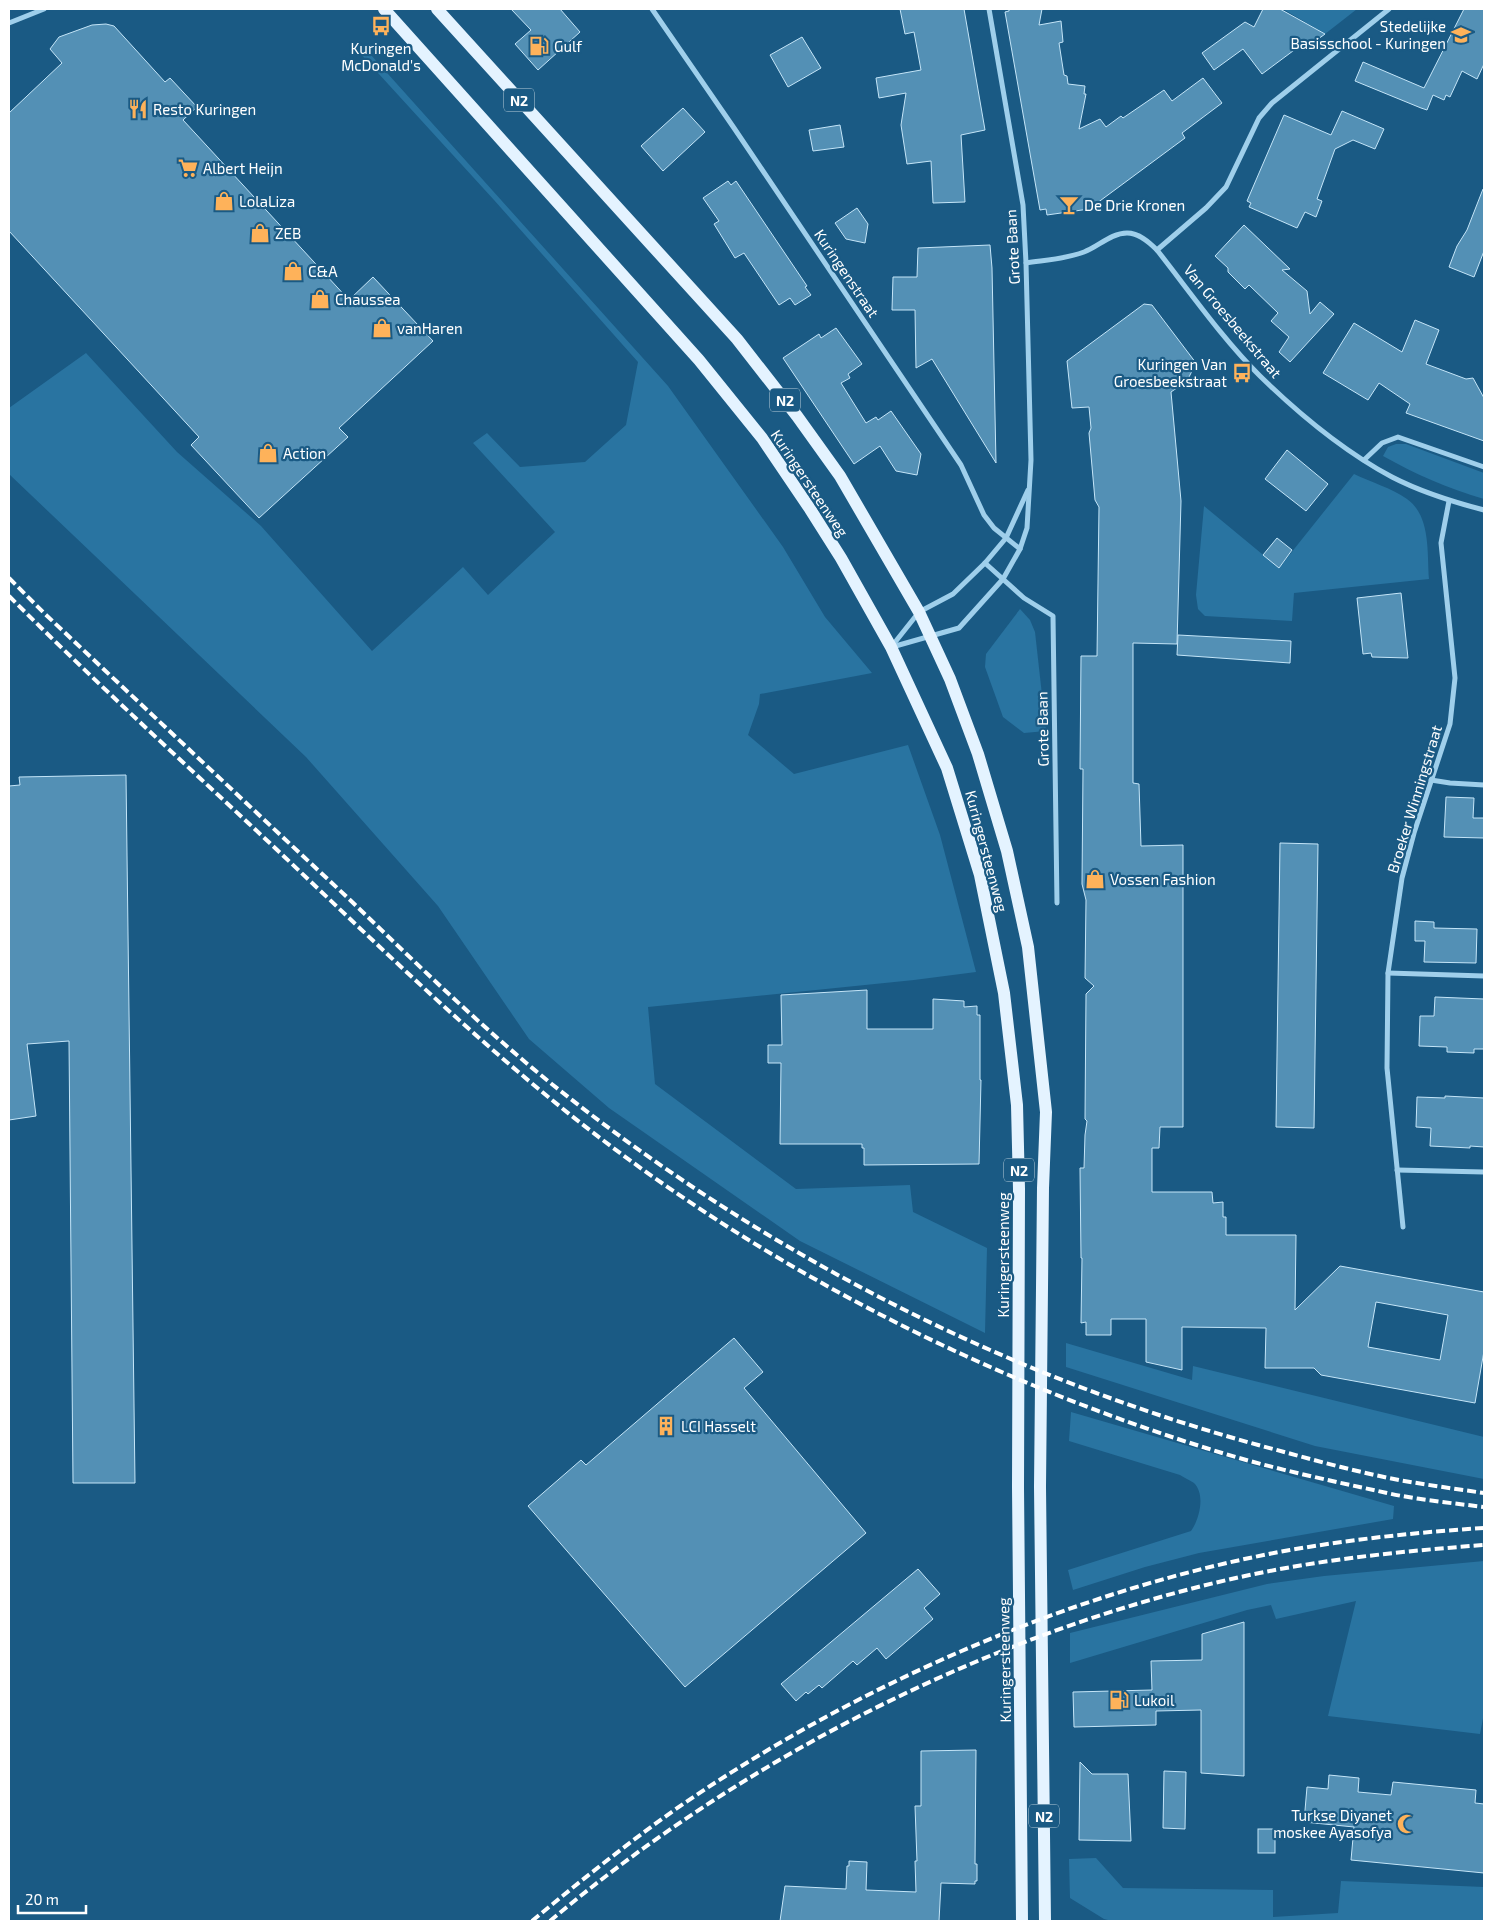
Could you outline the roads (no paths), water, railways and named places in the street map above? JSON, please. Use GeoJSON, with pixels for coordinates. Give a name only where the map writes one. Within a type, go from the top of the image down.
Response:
{"type":"FeatureCollection","features":[{"type":"Feature","properties":{"kind":"main road","name":"Kuringersteenweg"},"geometry":{"type":"LineString","coordinates":[[384,9],[699,360],[750,424],[810,509],[841,558],[891,647],[946,768],[980,875],[1004,993],[1017,1105],[1022,1921]]}},
{"type":"Feature","properties":{"kind":"main road","name":"Kuringersteenweg"},"geometry":{"type":"LineString","coordinates":[[438,9],[737,339],[797,416],[840,476],[920,612],[950,679],[978,754],[1007,851],[1028,948],[1046,1112],[1043,1188],[1040,1487],[1046,1921]]}},
{"type":"Feature","properties":{"kind":"street"},"geometry":{"type":"LineString","coordinates":[[9,23],[44,9]]}},
{"type":"Feature","properties":{"kind":"street","name":"Kuringenstraat"},"geometry":{"type":"LineString","coordinates":[[652,9],[740,136],[961,465],[984,516],[1020,549]]}},
{"type":"Feature","properties":{"kind":"street","name":"Grote Baan"},"geometry":{"type":"LineString","coordinates":[[891,647],[959,628],[1003,579],[1020,549],[1027,528],[1031,460],[1023,204],[989,9]]}},
{"type":"Feature","properties":{"kind":"street"},"geometry":{"type":"LineString","coordinates":[[1157,250],[1206,208],[1226,187],[1259,118],[1272,104],[1389,9]]}},
{"type":"Feature","properties":{"kind":"street","name":"Van Groesbeekstraat"},"geometry":{"type":"LineString","coordinates":[[1026,263],[1070,256],[1086,251],[1119,234],[1128,233],[1144,238],[1157,250],[1259,375],[1312,422],[1364,460],[1393,477],[1449,501],[1484,510]]}},
{"type":"Feature","properties":{"kind":"street"},"geometry":{"type":"LineString","coordinates":[[1364,460],[1382,443],[1398,437],[1484,468]]}},
{"type":"Feature","properties":{"kind":"street","name":"Grote Baan"},"geometry":{"type":"LineString","coordinates":[[891,647],[920,612],[953,594],[985,563],[1006,538],[1029,488]]}},
{"type":"Feature","properties":{"kind":"street","name":"Broeker Winningstraat"},"geometry":{"type":"LineString","coordinates":[[1402,1227],[1387,1068],[1388,973],[1402,878],[1414,832],[1450,724],[1455,678],[1441,543],[1449,501]]}},
{"type":"Feature","properties":{"kind":"street","name":"Grote Baan"},"geometry":{"type":"LineString","coordinates":[[985,563],[1024,598],[1053,616],[1057,903]]}},
{"type":"Feature","properties":{"kind":"street"},"geometry":{"type":"LineString","coordinates":[[1431,780],[1450,784],[1484,785]]}},
{"type":"Feature","properties":{"kind":"street"},"geometry":{"type":"LineString","coordinates":[[1388,973],[1484,976]]}},
{"type":"Feature","properties":{"kind":"street"},"geometry":{"type":"LineString","coordinates":[[1397,1170],[1484,1172]]}},
{"type":"Feature","properties":{"kind":"railway"},"geometry":{"type":"LineString","coordinates":[[9,578],[45,614],[500,1040],[553,1085],[634,1147],[718,1204],[805,1256],[894,1305],[985,1348],[1079,1386],[1175,1420],[1320,1462],[1399,1480],[1484,1493]]}},
{"type":"Feature","properties":{"kind":"railway"},"geometry":{"type":"LineString","coordinates":[[9,596],[140,723],[498,1055],[642,1169],[707,1214],[774,1256],[843,1295],[913,1331],[1057,1395],[1131,1423],[1228,1455],[1296,1473],[1399,1495],[1484,1507]]}},
{"type":"Feature","properties":{"kind":"railway"},"geometry":{"type":"LineString","coordinates":[[532,1921],[655,1824],[742,1765],[815,1723],[890,1684],[968,1648],[1047,1617],[1128,1590],[1209,1567],[1338,1542],[1484,1528]]}},
{"type":"Feature","properties":{"kind":"railway"},"geometry":{"type":"LineString","coordinates":[[550,1921],[626,1861],[706,1805],[790,1754],[877,1707],[967,1666],[1058,1630],[1151,1600],[1245,1576],[1364,1556],[1484,1545]]}},
{"type":"Feature","properties":{"kind":"place","name":"Kuringen McDonald's"},"geometry":{"type":"Point","coordinates":[381,26]}},
{"type":"Feature","properties":{"kind":"place","name":"Stedelijke Basisschool - Kuringen"},"geometry":{"type":"Point","coordinates":[1461,35]}},
{"type":"Feature","properties":{"kind":"place","name":"Gulf"},"geometry":{"type":"Point","coordinates":[539,46]}},
{"type":"Feature","properties":{"kind":"place","name":"Resto Kuringen"},"geometry":{"type":"Point","coordinates":[138,109]}},
{"type":"Feature","properties":{"kind":"place","name":"Albert Heijn"},"geometry":{"type":"Point","coordinates":[188,168]}},
{"type":"Feature","properties":{"kind":"place","name":"LolaLiza"},"geometry":{"type":"Point","coordinates":[224,201]}},
{"type":"Feature","properties":{"kind":"place","name":"De Drie Kronen"},"geometry":{"type":"Point","coordinates":[1069,205]}},
{"type":"Feature","properties":{"kind":"place","name":"ZEB"},"geometry":{"type":"Point","coordinates":[260,233]}},
{"type":"Feature","properties":{"kind":"place","name":"C&A"},"geometry":{"type":"Point","coordinates":[293,271]}},
{"type":"Feature","properties":{"kind":"place","name":"Chaussea"},"geometry":{"type":"Point","coordinates":[320,299]}},
{"type":"Feature","properties":{"kind":"place","name":"vanHaren"},"geometry":{"type":"Point","coordinates":[382,328]}},
{"type":"Feature","properties":{"kind":"place","name":"Kuringen Van Groesbeekstraat"},"geometry":{"type":"Point","coordinates":[1242,373]}},
{"type":"Feature","properties":{"kind":"place","name":"Action"},"geometry":{"type":"Point","coordinates":[268,453]}},
{"type":"Feature","properties":{"kind":"place","name":"Vossen Fashion"},"geometry":{"type":"Point","coordinates":[1095,879]}},
{"type":"Feature","properties":{"kind":"place","name":"LCI Hasselt"},"geometry":{"type":"Point","coordinates":[666,1426]}},
{"type":"Feature","properties":{"kind":"place","name":"Lukoil"},"geometry":{"type":"Point","coordinates":[1119,1700]}},
{"type":"Feature","properties":{"kind":"place","name":"Turkse Diyanet moskee Ayasofya"},"geometry":{"type":"Point","coordinates":[1407,1824]}}]}
